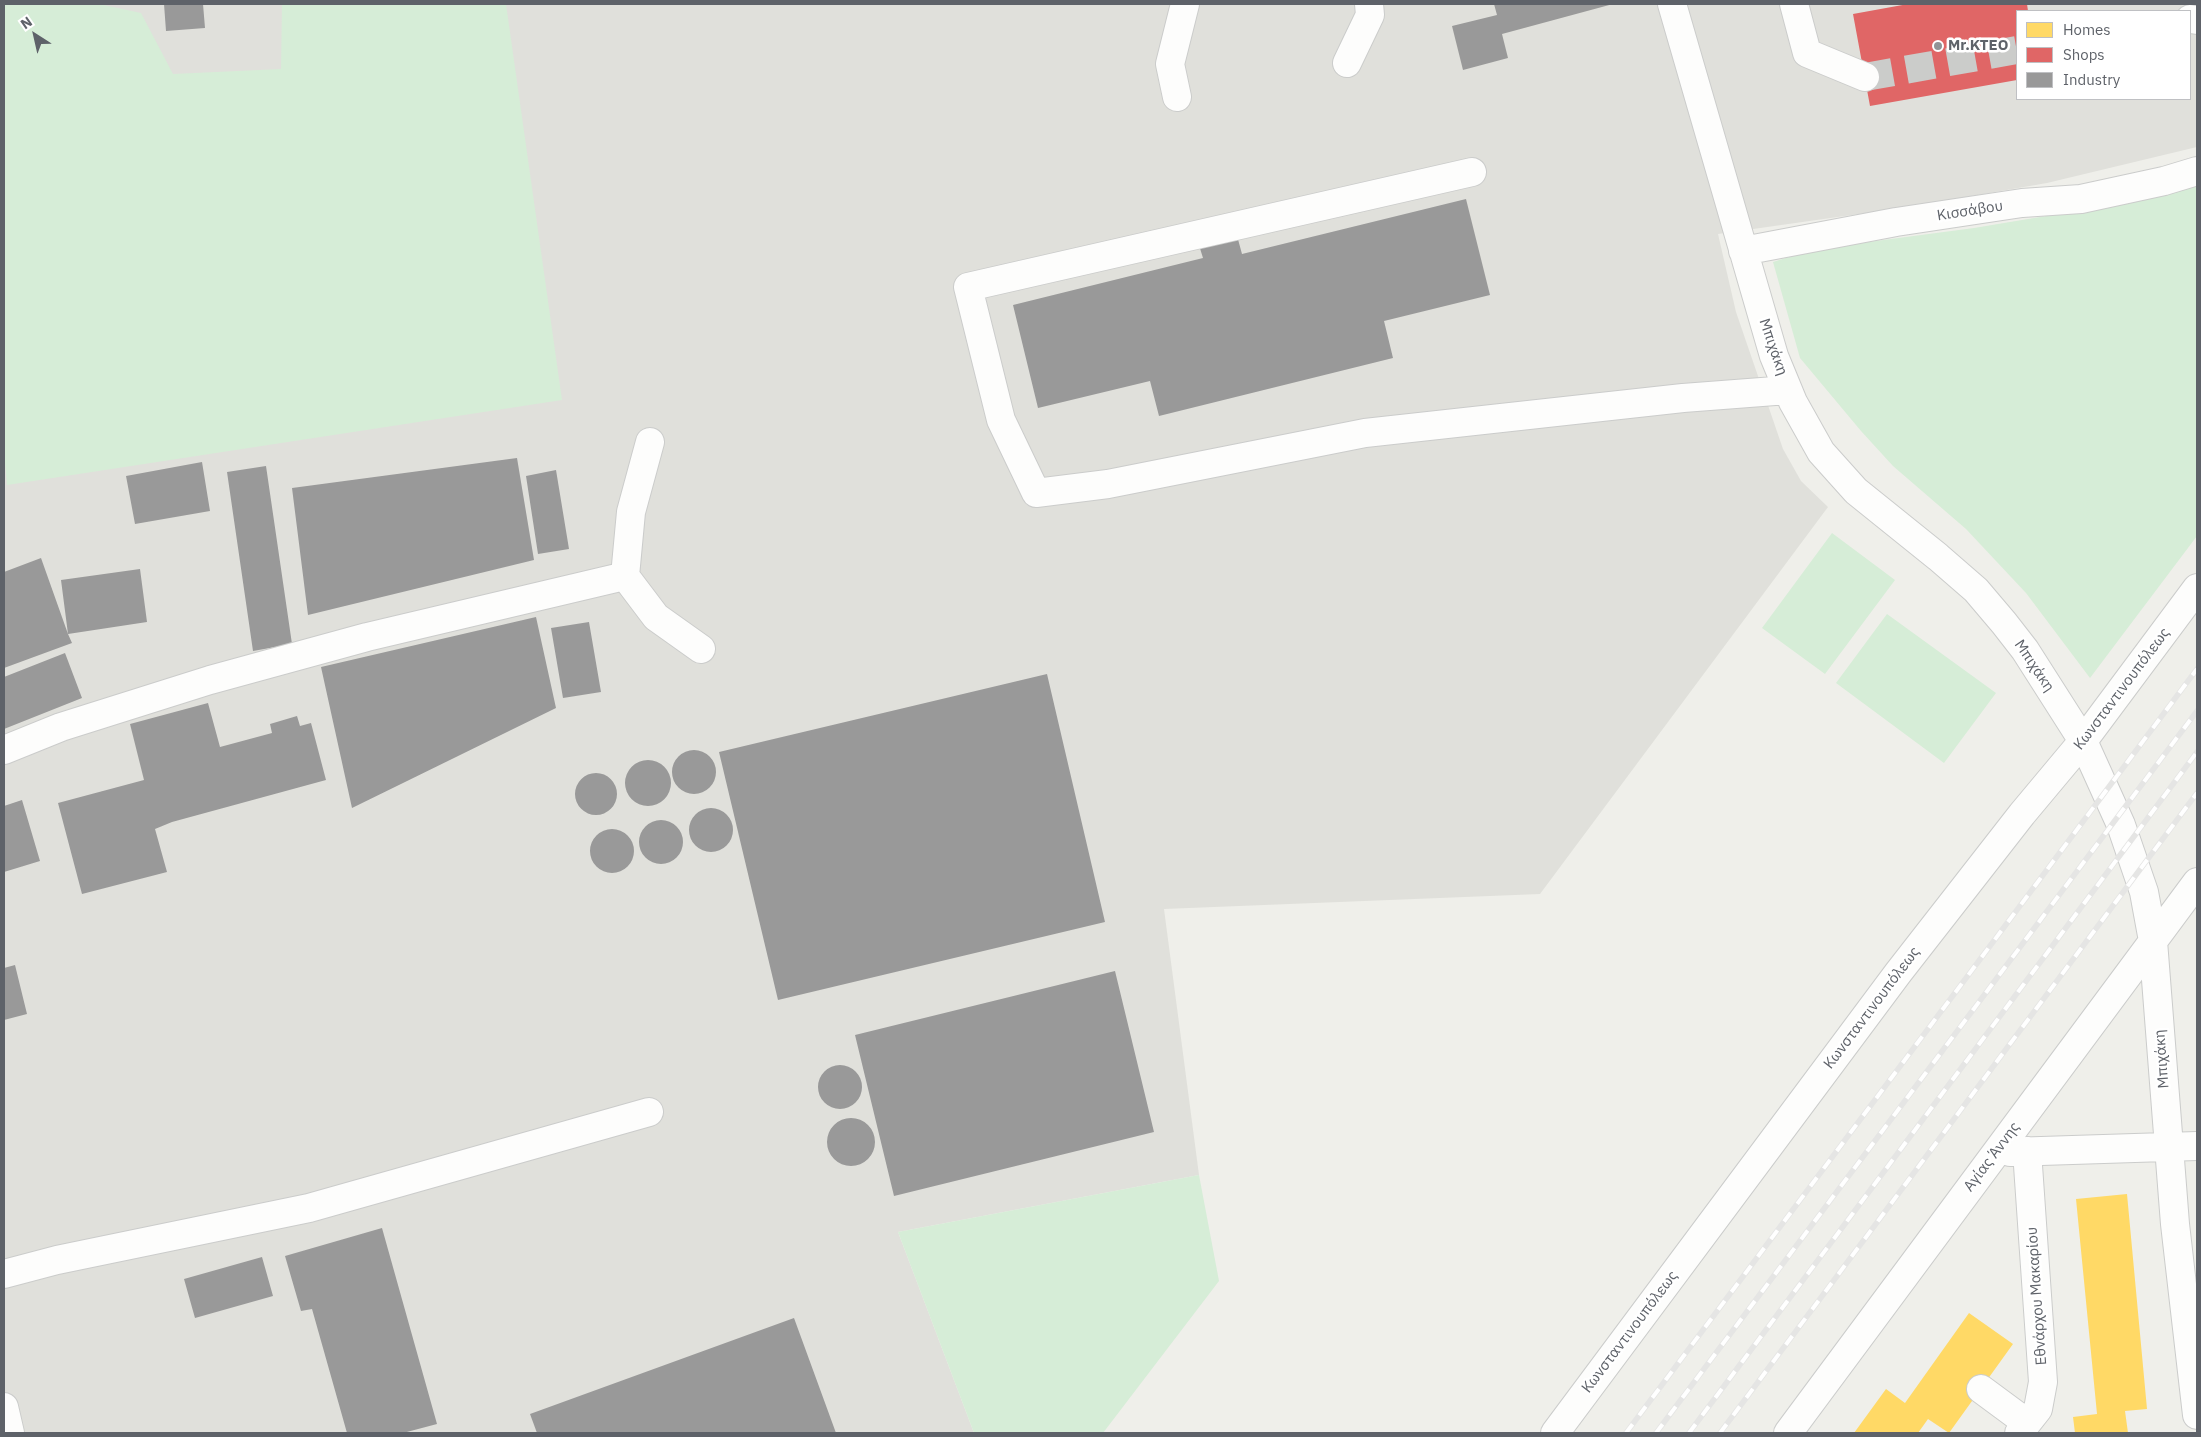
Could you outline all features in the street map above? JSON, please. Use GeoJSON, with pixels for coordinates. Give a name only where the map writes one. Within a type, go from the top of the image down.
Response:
{"type":"FeatureCollection","features":[{"type":"Feature","properties":{"kind":"street"},"geometry":{"type":"LineString","coordinates":[[1177,97],[1170,64],[1185,4]]}},
{"type":"Feature","properties":{"kind":"street"},"geometry":{"type":"LineString","coordinates":[[1347,63],[1370,15],[1369,4]]}},
{"type":"Feature","properties":{"kind":"street"},"geometry":{"type":"LineString","coordinates":[[1794,4],[1807,53],[1864,78]]}},
{"type":"Feature","properties":{"kind":"street","name":"Μπιχάκη"},"geometry":{"type":"LineString","coordinates":[[1677,5],[1743,251],[1774,356],[1788,390],[1821,452],[1856,491],[1976,590],[2004,623],[2029,656],[2082,741],[2121,825],[2144,892],[2153,941],[2175,1224],[2197,1415]]}},
{"type":"Feature","properties":{"kind":"street","name":"Κισσάβου"},"geometry":{"type":"LineString","coordinates":[[1743,251],[1896,222],[2022,204],[2081,199],[2164,181],[2197,171]]}},
{"type":"Feature","properties":{"kind":"street"},"geometry":{"type":"LineString","coordinates":[[1472,172],[968,287],[1001,420],[1036,493],[1108,484],[1365,434],[1683,398],[1788,390]]}},
{"type":"Feature","properties":{"kind":"street"},"geometry":{"type":"LineString","coordinates":[[650,442],[631,512],[625,576],[656,617],[701,649]]}},
{"type":"Feature","properties":{"kind":"street"},"geometry":{"type":"LineString","coordinates":[[4,750],[61,727],[210,680],[366,637],[625,576]]}},
{"type":"Feature","properties":{"kind":"street","name":"Κωνσταντινουπόλεως"},"geometry":{"type":"LineString","coordinates":[[1555,1433],[1898,973],[2082,741],[2197,588]]}},
{"type":"Feature","properties":{"kind":"street","name":"Αγίας Άννης"},"geometry":{"type":"LineString","coordinates":[[1788,1433],[2197,882]]}},
{"type":"Feature","properties":{"kind":"street"},"geometry":{"type":"LineString","coordinates":[[4,1274],[57,1260],[309,1208],[649,1112]]}},
{"type":"Feature","properties":{"kind":"street"},"geometry":{"type":"LineString","coordinates":[[1996,1152],[2197,1146]]}},
{"type":"Feature","properties":{"kind":"street","name":"Εθνάρχου Μακαρίου"},"geometry":{"type":"LineString","coordinates":[[2023,1428],[2038,1409],[2043,1382],[2027,1151]]}},
{"type":"Feature","properties":{"kind":"street"},"geometry":{"type":"LineString","coordinates":[[1981,1389],[2023,1428]]}},
{"type":"Feature","properties":{"kind":"street"},"geometry":{"type":"LineString","coordinates":[[4,1407],[10,1433]]}},
{"type":"Feature","properties":{"kind":"shaded area"},"geometry":{"type":"Polygon","coordinates":[[[4,4],[2197,4],[2197,147],[2047,183],[1908,207],[1718,234],[1736,312],[1783,449],[1801,481],[1828,507],[1540,894],[1164,909],[1199,1175],[898,1232],[974,1433],[4,1433],[4,4]]]}},
{"type":"Feature","properties":{"kind":"green space"},"geometry":{"type":"Polygon","coordinates":[[[4,4],[99,4],[141,13],[173,74],[281,69],[282,4],[506,4],[562,400],[7,485],[4,452],[4,4]]]}},
{"type":"Feature","properties":{"kind":"green space"},"geometry":{"type":"Polygon","coordinates":[[[2197,177],[2197,536],[2090,678],[2026,593],[1966,529],[1893,466],[1800,358],[1773,262],[1792,256],[1853,244],[1974,228],[2112,205],[2197,177]]]}},
{"type":"Feature","properties":{"kind":"green space"},"geometry":{"type":"Polygon","coordinates":[[[1832,533],[1895,580],[1825,674],[1762,628],[1832,533]]]}},
{"type":"Feature","properties":{"kind":"green space"},"geometry":{"type":"Polygon","coordinates":[[[1887,614],[1996,693],[1944,763],[1836,683],[1887,614]]]}},
{"type":"Feature","properties":{"kind":"green space"},"geometry":{"type":"Polygon","coordinates":[[[1199,1175],[1219,1281],[1103,1433],[974,1433],[898,1232],[1199,1175]]]}},
{"type":"Feature","properties":{"kind":"building: Homes"},"geometry":{"type":"Polygon","coordinates":[[[2127,1194],[2147,1409],[2125,1411],[2128,1433],[2075,1433],[2073,1417],[2097,1414],[2076,1199],[2127,1194]]]}},
{"type":"Feature","properties":{"kind":"building: Homes"},"geometry":{"type":"Polygon","coordinates":[[[1969,1313],[2013,1344],[1949,1433],[1928,1419],[1918,1433],[1854,1433],[1886,1389],[1905,1403],[1969,1313]]]}},
{"type":"Feature","properties":{"kind":"building: Shops","name":"Mr.KTEO"},"geometry":{"type":"Polygon","coordinates":[[[1908,4],[2027,4],[2028,10],[2016,10],[2016,80],[1870,106],[1853,14],[1908,4]]]}},
{"type":"Feature","properties":{"kind":"building: Industry"},"geometry":{"type":"Polygon","coordinates":[[[164,4],[203,4],[205,28],[166,31],[164,4]]]}},
{"type":"Feature","properties":{"kind":"building: Industry"},"geometry":{"type":"Polygon","coordinates":[[[1494,4],[1613,4],[1502,34],[1508,58],[1463,70],[1452,26],[1497,15],[1494,4]]]}},
{"type":"Feature","properties":{"kind":"building: Industry"},"geometry":{"type":"Polygon","coordinates":[[[1466,199],[1490,295],[1384,321],[1393,358],[1159,416],[1150,381],[1038,408],[1013,305],[1203,258],[1198,242],[1236,232],[1242,254],[1466,199]]]}},
{"type":"Feature","properties":{"kind":"building: Industry"},"geometry":{"type":"Polygon","coordinates":[[[517,458],[534,560],[308,615],[292,488],[517,458]]]}},
{"type":"Feature","properties":{"kind":"building: Industry"},"geometry":{"type":"Polygon","coordinates":[[[202,462],[210,511],[135,524],[126,476],[202,462]]]}},
{"type":"Feature","properties":{"kind":"building: Industry"},"geometry":{"type":"Polygon","coordinates":[[[266,466],[292,644],[253,651],[227,472],[266,466]]]}},
{"type":"Feature","properties":{"kind":"building: Industry"},"geometry":{"type":"Polygon","coordinates":[[[556,470],[569,549],[538,554],[526,476],[556,470]]]}},
{"type":"Feature","properties":{"kind":"building: Industry"},"geometry":{"type":"Polygon","coordinates":[[[41,558],[72,643],[4,668],[4,572],[41,558]]]}},
{"type":"Feature","properties":{"kind":"building: Industry"},"geometry":{"type":"Polygon","coordinates":[[[140,569],[147,622],[68,634],[61,580],[140,569]]]}},
{"type":"Feature","properties":{"kind":"building: Industry"},"geometry":{"type":"Polygon","coordinates":[[[536,617],[556,708],[352,808],[321,667],[536,617]]]}},
{"type":"Feature","properties":{"kind":"building: Industry"},"geometry":{"type":"Polygon","coordinates":[[[589,622],[601,692],[563,698],[551,628],[589,622]]]}},
{"type":"Feature","properties":{"kind":"building: Industry"},"geometry":{"type":"Polygon","coordinates":[[[65,653],[82,698],[4,729],[4,677],[65,653]]]}},
{"type":"Feature","properties":{"kind":"building: Industry"},"geometry":{"type":"Polygon","coordinates":[[[1047,674],[1105,922],[778,1000],[719,752],[1047,674]]]}},
{"type":"Feature","properties":{"kind":"building: Industry"},"geometry":{"type":"Polygon","coordinates":[[[208,703],[220,747],[272,733],[270,724],[297,716],[300,726],[311,723],[326,780],[172,822],[155,829],[167,872],[82,894],[58,803],[144,780],[130,724],[208,703]]]}},
{"type":"Feature","properties":{"kind":"building: Industry"},"geometry":{"type":"Polygon","coordinates":[[[694,750],[706,754],[712,760],[716,772],[712,784],[706,790],[694,794],[682,790],[676,784],[672,772],[676,760],[682,754],[694,750]]]}},
{"type":"Feature","properties":{"kind":"building: Industry"},"geometry":{"type":"Polygon","coordinates":[[[653,760],[657,761],[667,770],[670,774],[670,792],[661,802],[653,806],[643,806],[635,802],[626,792],[625,778],[629,770],[639,761],[653,760]]]}},
{"type":"Feature","properties":{"kind":"building: Industry"},"geometry":{"type":"Polygon","coordinates":[[[600,773],[608,776],[614,782],[617,794],[614,806],[608,812],[592,815],[584,812],[578,806],[575,790],[578,782],[584,776],[600,773]]]}},
{"type":"Feature","properties":{"kind":"building: Industry"},"geometry":{"type":"Polygon","coordinates":[[[22,800],[40,861],[4,872],[4,806],[22,800]]]}},
{"type":"Feature","properties":{"kind":"building: Industry"},"geometry":{"type":"Polygon","coordinates":[[[711,808],[723,812],[729,818],[733,830],[729,842],[723,848],[711,852],[699,848],[693,842],[689,830],[693,818],[699,812],[711,808]]]}},
{"type":"Feature","properties":{"kind":"building: Industry"},"geometry":{"type":"Polygon","coordinates":[[[665,820],[677,826],[682,834],[682,850],[677,858],[669,863],[657,864],[645,858],[640,850],[639,838],[645,826],[653,821],[665,820]]]}},
{"type":"Feature","properties":{"kind":"building: Industry"},"geometry":{"type":"Polygon","coordinates":[[[616,829],[628,835],[633,842],[633,860],[628,867],[621,872],[608,873],[600,870],[593,863],[590,847],[593,839],[600,832],[616,829]]]}},
{"type":"Feature","properties":{"kind":"building: Industry"},"geometry":{"type":"Polygon","coordinates":[[[15,965],[27,1014],[4,1020],[4,968],[15,965]]]}},
{"type":"Feature","properties":{"kind":"building: Industry"},"geometry":{"type":"Polygon","coordinates":[[[1115,971],[1154,1132],[894,1196],[855,1035],[1115,971]]]}},
{"type":"Feature","properties":{"kind":"building: Industry"},"geometry":{"type":"Polygon","coordinates":[[[840,1065],[852,1069],[858,1075],[862,1087],[858,1099],[852,1105],[840,1109],[828,1105],[822,1099],[818,1087],[822,1075],[828,1069],[840,1065]]]}},
{"type":"Feature","properties":{"kind":"building: Industry"},"geometry":{"type":"Polygon","coordinates":[[[851,1118],[860,1120],[868,1125],[873,1133],[875,1142],[873,1151],[868,1159],[860,1164],[851,1166],[842,1164],[834,1159],[829,1151],[827,1142],[829,1133],[834,1125],[842,1120],[851,1118]]]}},
{"type":"Feature","properties":{"kind":"building: Industry"},"geometry":{"type":"Polygon","coordinates":[[[382,1228],[437,1424],[403,1433],[347,1433],[312,1309],[301,1311],[285,1256],[382,1228]]]}},
{"type":"Feature","properties":{"kind":"building: Industry"},"geometry":{"type":"Polygon","coordinates":[[[262,1257],[273,1296],[195,1318],[184,1279],[262,1257]]]}},
{"type":"Feature","properties":{"kind":"building: Industry"},"geometry":{"type":"Polygon","coordinates":[[[794,1318],[836,1433],[537,1433],[530,1414],[794,1318]]]}},
{"type":"Feature","properties":{"kind":"tunnel"},"geometry":{"type":"LineString","coordinates":[[1865,77],[2016,50]]}},
{"type":"Feature","properties":{"kind":"railway"},"geometry":{"type":"LineString","coordinates":[[1626,1433],[2197,669]]}},
{"type":"Feature","properties":{"kind":"railway"},"geometry":{"type":"LineString","coordinates":[[1656,1433],[2197,711]]}},
{"type":"Feature","properties":{"kind":"railway"},"geometry":{"type":"LineString","coordinates":[[1689,1433],[2197,752]]}},
{"type":"Feature","properties":{"kind":"railway"},"geometry":{"type":"LineString","coordinates":[[1720,1433],[2197,793]]}},
{"type":"Feature","properties":{"kind":"place","name":"Mr.KTEO"},"geometry":{"type":"Point","coordinates":[1938,46]}}]}
